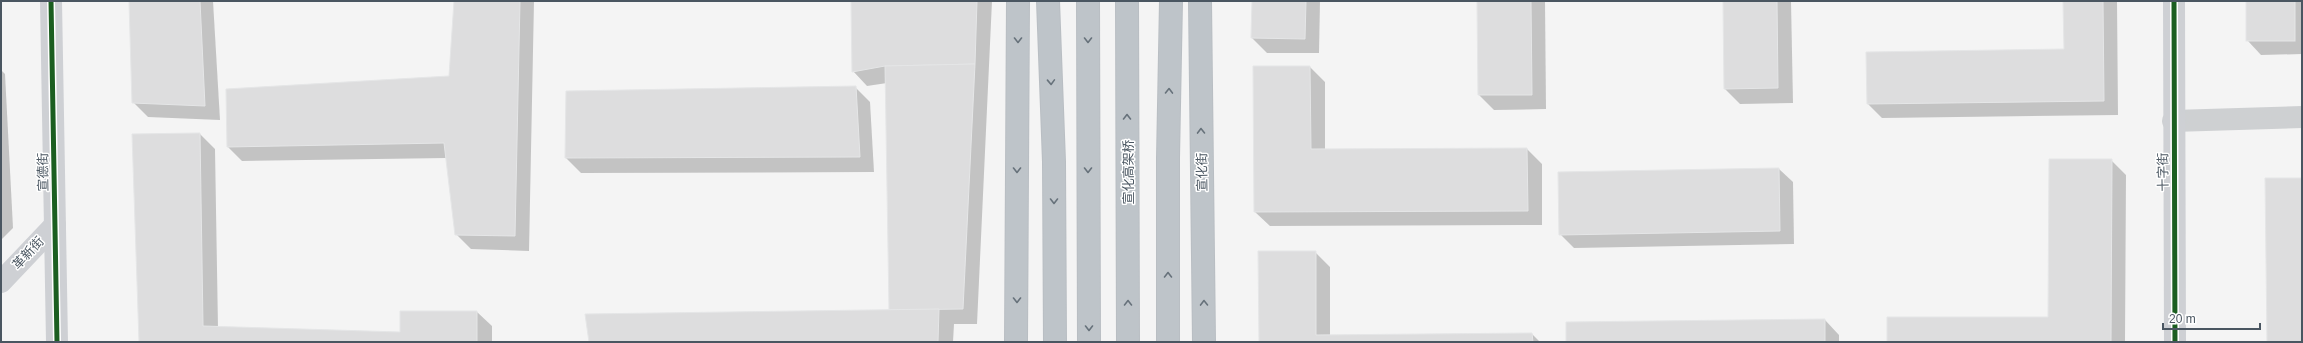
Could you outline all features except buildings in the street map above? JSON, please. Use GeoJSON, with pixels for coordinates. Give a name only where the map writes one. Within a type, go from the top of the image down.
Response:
{"type":"FeatureCollection","features":[{"type":"Feature","properties":{"kind":"highway"},"geometry":{"type":"LineString","coordinates":[[1016,342],[1018,1]]}},
{"type":"Feature","properties":{"kind":"highway"},"geometry":{"type":"LineString","coordinates":[[1048,1],[1054,162],[1055,342]]}},
{"type":"Feature","properties":{"kind":"highway"},"geometry":{"type":"LineString","coordinates":[[1088,1],[1089,342]]}},
{"type":"Feature","properties":{"kind":"highway","name":"宣化高架桥"},"geometry":{"type":"LineString","coordinates":[[1127,1],[1128,342]]}},
{"type":"Feature","properties":{"kind":"highway"},"geometry":{"type":"LineString","coordinates":[[1168,342],[1168,158],[1171,1]]}},
{"type":"Feature","properties":{"kind":"highway","name":"宣化街"},"geometry":{"type":"LineString","coordinates":[[1200,1],[1204,342]]}},
{"type":"Feature","properties":{"kind":"street","name":"宣德街"},"geometry":{"type":"LineString","coordinates":[[51,1],[57,342]]}},
{"type":"Feature","properties":{"kind":"street","name":"十字街"},"geometry":{"type":"LineString","coordinates":[[2174,1],[2173,121],[2175,342]]}},
{"type":"Feature","properties":{"kind":"street"},"geometry":{"type":"LineString","coordinates":[[2173,121],[2302,117]]}},
{"type":"Feature","properties":{"kind":"street","name":"革新街"},"geometry":{"type":"LineString","coordinates":[[1,282],[55,225]]}},
{"type":"Feature","properties":{"kind":"cycle path"},"geometry":{"type":"LineString","coordinates":[[51,1],[57,342]]}},
{"type":"Feature","properties":{"kind":"cycle path"},"geometry":{"type":"LineString","coordinates":[[2174,1],[2175,342]]}}]}
